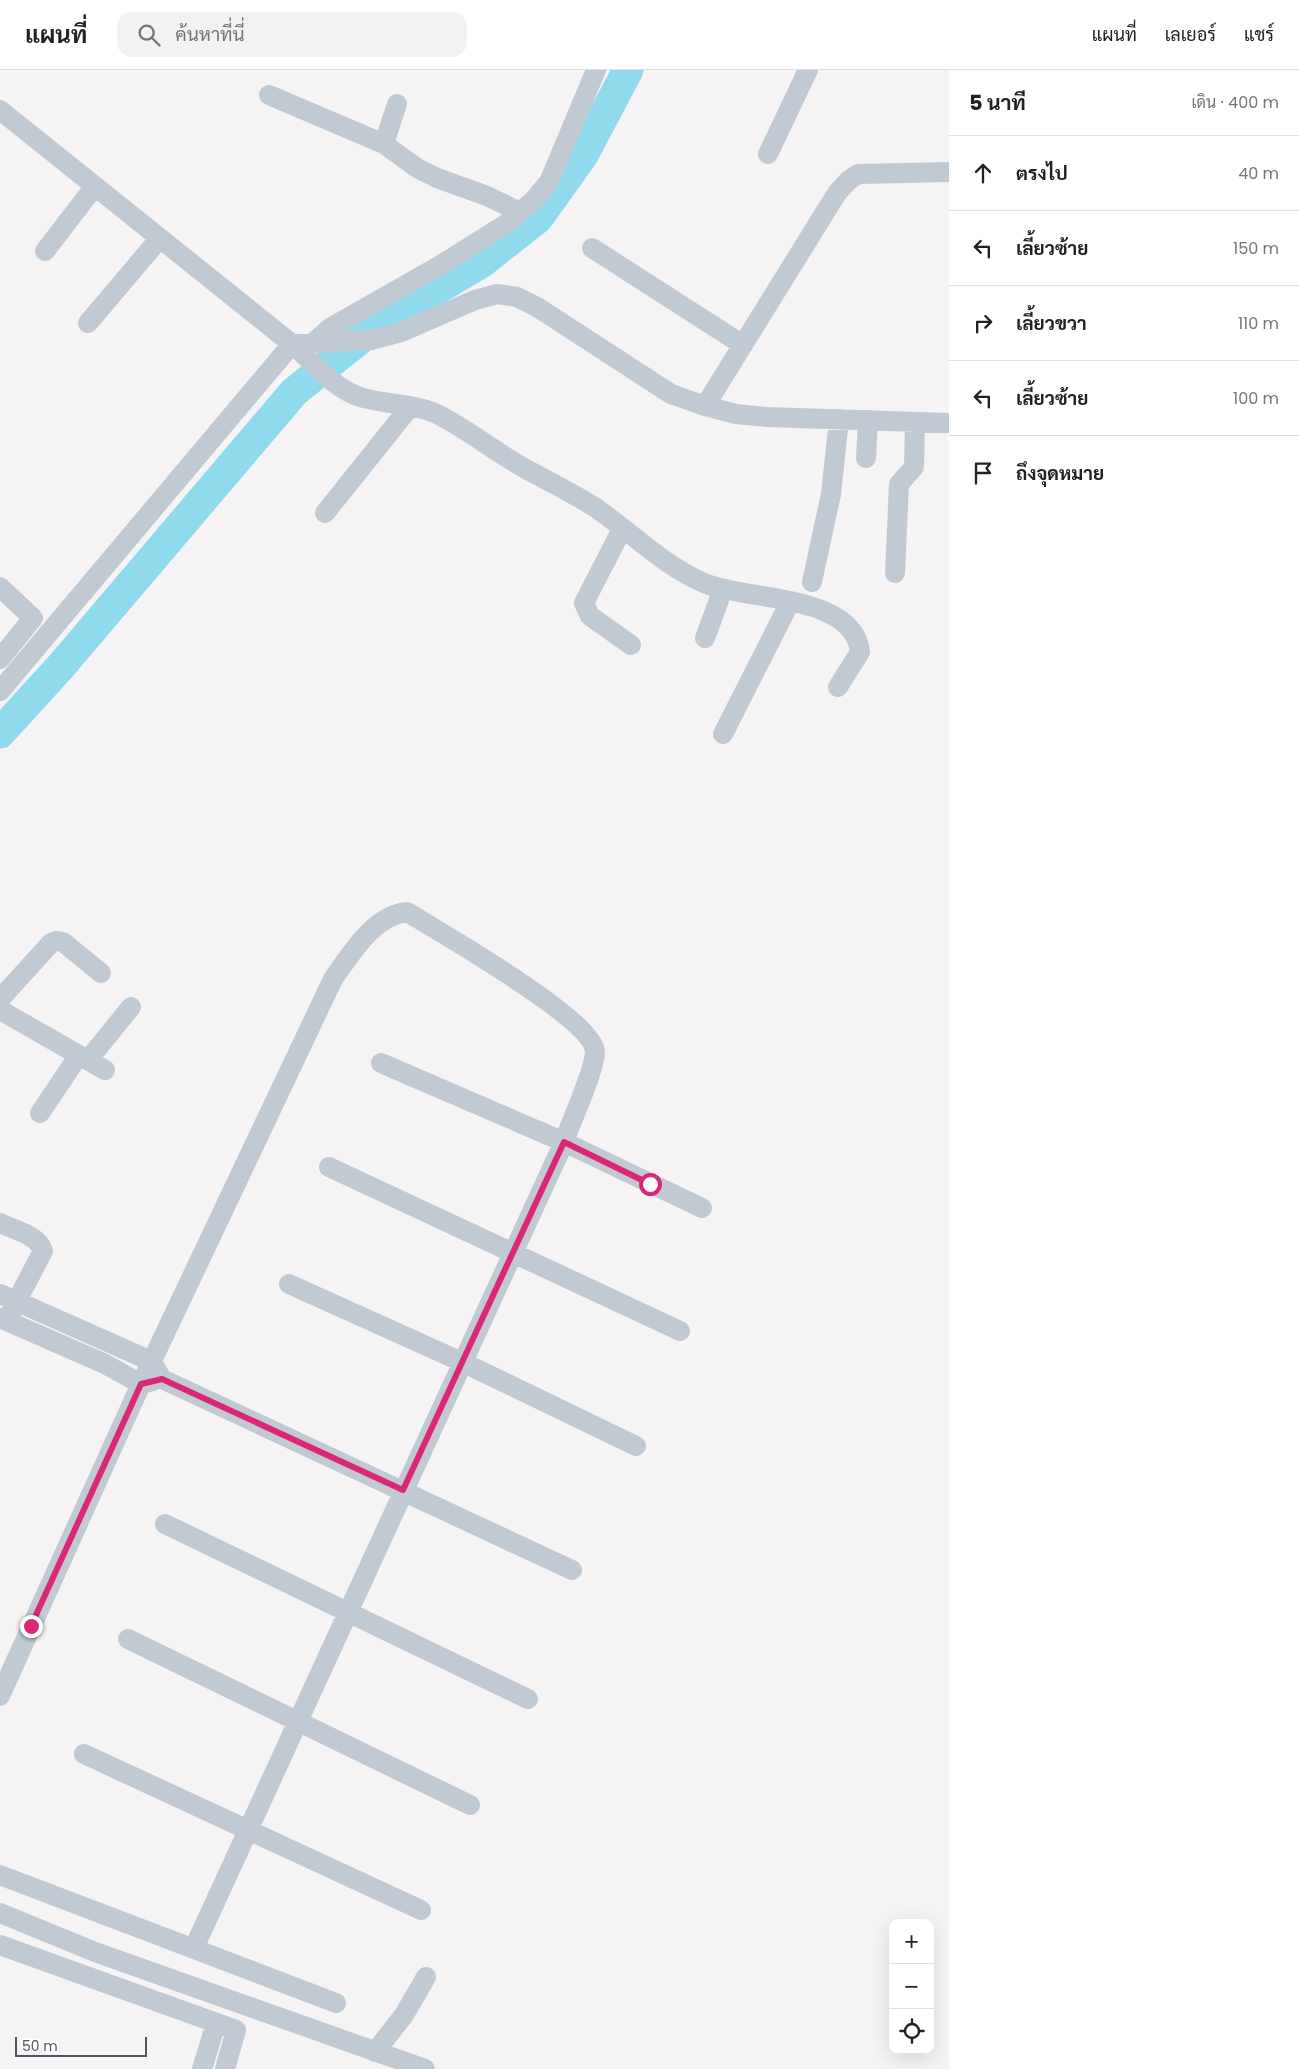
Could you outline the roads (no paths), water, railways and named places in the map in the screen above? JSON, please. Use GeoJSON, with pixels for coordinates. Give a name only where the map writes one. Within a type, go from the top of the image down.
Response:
{"type":"FeatureCollection","features":[{"type":"Feature","properties":{"kind":"street"},"geometry":{"type":"LineString","coordinates":[[317,348],[330,328],[439,266],[506,224],[520,212],[549,182],[596,70]]}},
{"type":"Feature","properties":{"kind":"street"},"geometry":{"type":"LineString","coordinates":[[768,154],[808,70]]}},
{"type":"Feature","properties":{"kind":"street"},"geometry":{"type":"LineString","coordinates":[[269,96],[384,144],[424,171],[487,196],[520,212]]}},
{"type":"Feature","properties":{"kind":"street"},"geometry":{"type":"LineString","coordinates":[[384,144],[397,104]]}},
{"type":"Feature","properties":{"kind":"street"},"geometry":{"type":"LineString","coordinates":[[0,110],[292,344],[317,348],[370,340],[401,332],[475,300],[497,294],[517,297],[537,307],[671,394],[705,406],[736,414],[759,416],[949,423]]}},
{"type":"Feature","properties":{"kind":"street"},"geometry":{"type":"LineString","coordinates":[[705,406],[837,193],[848,181],[858,174],[949,172]]}},
{"type":"Feature","properties":{"kind":"street"},"geometry":{"type":"LineString","coordinates":[[45,251],[95,186]]}},
{"type":"Feature","properties":{"kind":"street"},"geometry":{"type":"LineString","coordinates":[[88,323],[160,238]]}},
{"type":"Feature","properties":{"kind":"street"},"geometry":{"type":"LineString","coordinates":[[592,248],[743,346]]}},
{"type":"Feature","properties":{"kind":"street"},"geometry":{"type":"LineString","coordinates":[[0,691],[292,344]]}},
{"type":"Feature","properties":{"kind":"street"},"geometry":{"type":"LineString","coordinates":[[317,348],[328,377],[342,388],[359,397],[435,413],[523,468],[596,508],[681,572],[706,584],[723,589],[790,602],[837,616],[856,638],[860,647],[859,657],[838,687]]}},
{"type":"Feature","properties":{"kind":"street"},"geometry":{"type":"LineString","coordinates":[[325,513],[409,408]]}},
{"type":"Feature","properties":{"kind":"street"},"geometry":{"type":"LineString","coordinates":[[812,582],[831,494],[838,419]]}},
{"type":"Feature","properties":{"kind":"street"},"geometry":{"type":"LineString","coordinates":[[866,458],[868,420]]}},
{"type":"Feature","properties":{"kind":"street"},"geometry":{"type":"LineString","coordinates":[[895,573],[899,484],[914,467],[915,422]]}},
{"type":"Feature","properties":{"kind":"street"},"geometry":{"type":"LineString","coordinates":[[622,529],[584,603],[590,616],[631,645]]}},
{"type":"Feature","properties":{"kind":"street"},"geometry":{"type":"LineString","coordinates":[[0,587],[33,618],[0,659]]}},
{"type":"Feature","properties":{"kind":"street"},"geometry":{"type":"LineString","coordinates":[[706,638],[723,589]]}},
{"type":"Feature","properties":{"kind":"street"},"geometry":{"type":"LineString","coordinates":[[723,734],[790,602]]}},
{"type":"Feature","properties":{"kind":"street"},"geometry":{"type":"LineString","coordinates":[[0,1696],[151,1361],[333,979],[371,932],[387,918],[396,913],[407,912],[527,986],[574,1021],[592,1042],[595,1052],[588,1079],[564,1142],[347,1611],[194,1948]]}},
{"type":"Feature","properties":{"kind":"street"},"geometry":{"type":"LineString","coordinates":[[0,1000],[51,944],[57,941],[63,942],[102,973]]}},
{"type":"Feature","properties":{"kind":"street"},"geometry":{"type":"LineString","coordinates":[[40,1113],[83,1057],[131,1007]]}},
{"type":"Feature","properties":{"kind":"street"},"geometry":{"type":"LineString","coordinates":[[0,1010],[106,1070]]}},
{"type":"Feature","properties":{"kind":"street"},"geometry":{"type":"LineString","coordinates":[[380,1063],[564,1142],[702,1208]]}},
{"type":"Feature","properties":{"kind":"street"},"geometry":{"type":"LineString","coordinates":[[329,1167],[680,1331]]}},
{"type":"Feature","properties":{"kind":"street"},"geometry":{"type":"LineString","coordinates":[[0,1223],[35,1239],[41,1244],[42,1251],[8,1298],[3,1319],[105,1364],[141,1384],[162,1379]]}},
{"type":"Feature","properties":{"kind":"street"},"geometry":{"type":"LineString","coordinates":[[289,1284],[462,1362],[636,1446]]}},
{"type":"Feature","properties":{"kind":"street"},"geometry":{"type":"LineString","coordinates":[[8,1298],[151,1361],[162,1379],[572,1570]]}},
{"type":"Feature","properties":{"kind":"street"},"geometry":{"type":"LineString","coordinates":[[165,1524],[528,1700]]}},
{"type":"Feature","properties":{"kind":"street"},"geometry":{"type":"LineString","coordinates":[[128,1639],[470,1805]]}},
{"type":"Feature","properties":{"kind":"street"},"geometry":{"type":"LineString","coordinates":[[84,1754],[421,1910]]}},
{"type":"Feature","properties":{"kind":"street"},"geometry":{"type":"LineString","coordinates":[[0,1875],[336,2002]]}},
{"type":"Feature","properties":{"kind":"street"},"geometry":{"type":"LineString","coordinates":[[0,1913],[95,1952],[425,2069]]}},
{"type":"Feature","properties":{"kind":"street"},"geometry":{"type":"LineString","coordinates":[[0,1945],[236,2030],[225,2069]]}},
{"type":"Feature","properties":{"kind":"street"},"geometry":{"type":"LineString","coordinates":[[375,2052],[404,2015],[426,1977]]}},
{"type":"Feature","properties":{"kind":"street"},"geometry":{"type":"LineString","coordinates":[[202,2069],[216,2023]]}},
{"type":"Feature","properties":{"kind":"waterway"},"geometry":{"type":"LineString","coordinates":[[0,733],[62,665],[294,392],[380,323],[481,263],[538,218],[583,155],[628,70]]}}]}
